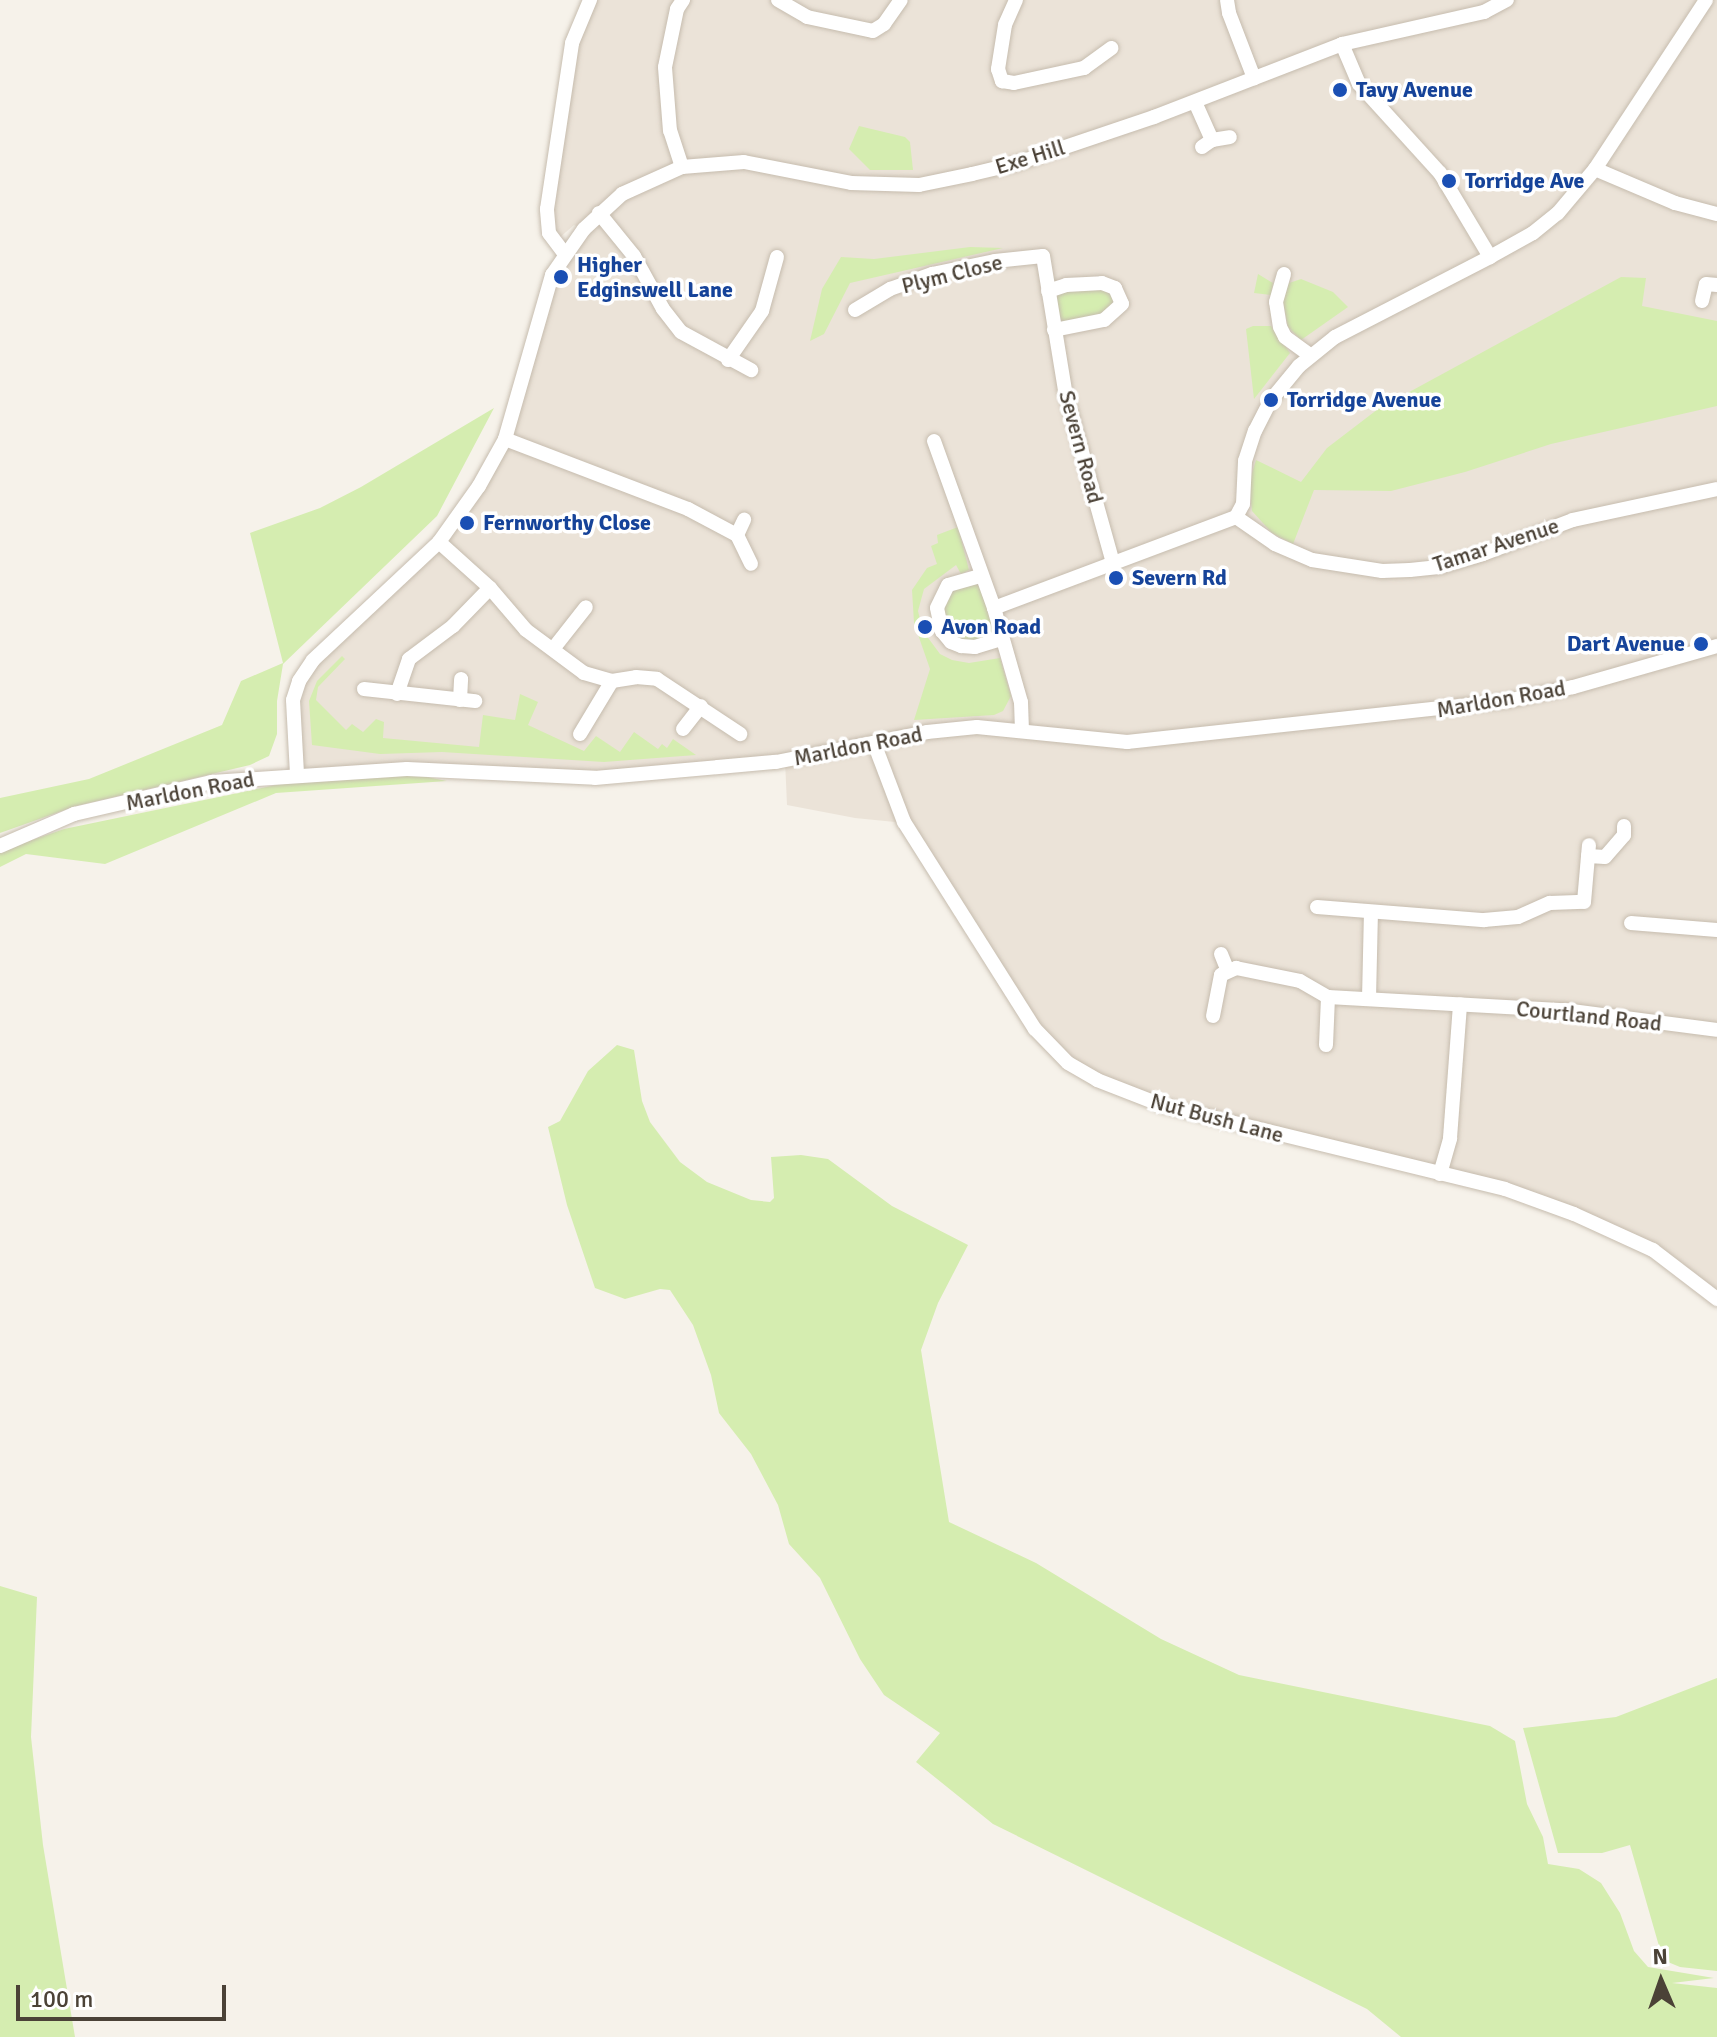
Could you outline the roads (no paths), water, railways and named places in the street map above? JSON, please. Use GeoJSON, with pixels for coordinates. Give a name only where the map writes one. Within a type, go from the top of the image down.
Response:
{"type":"FeatureCollection","features":[{"type":"Feature","properties":{"kind":"street"},"geometry":{"type":"LineString","coordinates":[[297,774],[293,700],[299,681],[313,660],[439,542],[479,486],[505,439],[527,373],[545,296],[564,253],[549,233],[547,209],[572,43],[590,0]]}},
{"type":"Feature","properties":{"kind":"street"},"geometry":{"type":"LineString","coordinates":[[682,167],[670,131],[665,67],[677,9],[683,0]]}},
{"type":"Feature","properties":{"kind":"street"},"geometry":{"type":"LineString","coordinates":[[778,0],[807,17],[873,31],[884,24],[901,0]]}},
{"type":"Feature","properties":{"kind":"street"},"geometry":{"type":"LineString","coordinates":[[1016,0],[1005,25],[998,69],[1002,81],[1014,83],[1084,68],[1112,48]]}},
{"type":"Feature","properties":{"kind":"street"},"geometry":{"type":"LineString","coordinates":[[1227,0],[1254,78]]}},
{"type":"Feature","properties":{"kind":"street","name":"Exe Hill"},"geometry":{"type":"LineString","coordinates":[[564,253],[599,213],[622,194],[682,167],[744,162],[851,183],[919,185],[1018,163],[1195,102],[1342,44],[1484,12],[1507,0]]}},
{"type":"Feature","properties":{"kind":"street"},"geometry":{"type":"LineString","coordinates":[[994,608],[1222,525],[1236,517],[1243,504],[1245,461],[1255,431],[1271,400],[1310,355],[1378,312],[1533,233],[1558,213],[1595,169],[1706,0]]}},
{"type":"Feature","properties":{"kind":"street"},"geometry":{"type":"LineString","coordinates":[[1342,44],[1359,84],[1440,173],[1490,257]]}},
{"type":"Feature","properties":{"kind":"street"},"geometry":{"type":"LineString","coordinates":[[1195,102],[1207,144],[1230,137]]}},
{"type":"Feature","properties":{"kind":"street"},"geometry":{"type":"LineString","coordinates":[[1595,169],[1675,203],[1717,214]]}},
{"type":"Feature","properties":{"kind":"street"},"geometry":{"type":"LineString","coordinates":[[599,213],[634,256],[663,309],[681,332],[751,370]]}},
{"type":"Feature","properties":{"kind":"street","name":"Severn Road"},"geometry":{"type":"LineString","coordinates":[[1043,256],[1065,391],[1113,563]]}},
{"type":"Feature","properties":{"kind":"street","name":"Plym Close"},"geometry":{"type":"LineString","coordinates":[[860,302],[932,274],[995,261],[1043,256]]}},
{"type":"Feature","properties":{"kind":"street"},"geometry":{"type":"LineString","coordinates":[[728,360],[762,311],[777,257]]}},
{"type":"Feature","properties":{"kind":"street"},"geometry":{"type":"LineString","coordinates":[[1284,274],[1276,302],[1280,327],[1285,337],[1310,355]]}},
{"type":"Feature","properties":{"kind":"street"},"geometry":{"type":"LineString","coordinates":[[1048,291],[1066,285],[1102,283],[1115,288],[1122,304],[1104,320],[1054,330]]}},
{"type":"Feature","properties":{"kind":"street"},"geometry":{"type":"LineString","coordinates":[[1702,301],[1706,284],[1717,285]]}},
{"type":"Feature","properties":{"kind":"street"},"geometry":{"type":"LineString","coordinates":[[505,439],[688,509],[737,535],[751,564]]}},
{"type":"Feature","properties":{"kind":"street"},"geometry":{"type":"LineString","coordinates":[[934,441],[994,608],[1021,702],[1022,730]]}},
{"type":"Feature","properties":{"kind":"street","name":"Tamar Avenue"},"geometry":{"type":"LineString","coordinates":[[1236,517],[1275,544],[1312,560],[1382,571],[1410,570],[1439,567],[1483,554],[1573,520],[1717,489]]}},
{"type":"Feature","properties":{"kind":"street"},"geometry":{"type":"LineString","coordinates":[[737,535],[744,520]]}},
{"type":"Feature","properties":{"kind":"street"},"geometry":{"type":"LineString","coordinates":[[439,542],[490,588],[526,630],[584,673],[612,681],[636,677],[657,679],[740,734]]}},
{"type":"Feature","properties":{"kind":"street"},"geometry":{"type":"LineString","coordinates":[[980,576],[948,585],[937,608],[942,631],[951,642],[961,646],[975,647],[1002,639]]}},
{"type":"Feature","properties":{"kind":"street"},"geometry":{"type":"LineString","coordinates":[[397,694],[409,659],[453,626],[490,588]]}},
{"type":"Feature","properties":{"kind":"street"},"geometry":{"type":"LineString","coordinates":[[553,649],[586,607]]}},
{"type":"Feature","properties":{"kind":"street","name":"Marldon Road"},"geometry":{"type":"LineString","coordinates":[[0,846],[74,814],[212,782],[407,769],[595,778],[776,762],[927,732],[977,727],[1127,742],[1395,715],[1546,692],[1717,646]]}},
{"type":"Feature","properties":{"kind":"street"},"geometry":{"type":"LineString","coordinates":[[364,689],[467,701],[461,679]]}},
{"type":"Feature","properties":{"kind":"street"},"geometry":{"type":"LineString","coordinates":[[580,734],[612,681]]}},
{"type":"Feature","properties":{"kind":"street"},"geometry":{"type":"LineString","coordinates":[[683,729],[701,706]]}},
{"type":"Feature","properties":{"kind":"street","name":"Nut Bush Lane"},"geometry":{"type":"LineString","coordinates":[[874,743],[904,822],[1035,1029],[1068,1063],[1097,1080],[1161,1105],[1505,1189],[1574,1214],[1653,1250],[1717,1299]]}},
{"type":"Feature","properties":{"kind":"street"},"geometry":{"type":"LineString","coordinates":[[1317,907],[1371,914],[1484,920],[1518,917],[1550,903],[1584,902],[1588,851],[1605,857],[1624,835],[1624,826]]}},
{"type":"Feature","properties":{"kind":"street"},"geometry":{"type":"LineString","coordinates":[[1369,999],[1371,914]]}},
{"type":"Feature","properties":{"kind":"street"},"geometry":{"type":"LineString","coordinates":[[1631,923],[1717,930]]}},
{"type":"Feature","properties":{"kind":"street"},"geometry":{"type":"LineString","coordinates":[[1213,1016],[1221,975],[1228,971],[1221,954]]}},
{"type":"Feature","properties":{"kind":"street","name":"Courtland Road"},"geometry":{"type":"LineString","coordinates":[[1228,971],[1236,968],[1300,981],[1328,997],[1564,1010],[1717,1030]]}},
{"type":"Feature","properties":{"kind":"street"},"geometry":{"type":"LineString","coordinates":[[1326,1045],[1328,997]]}},
{"type":"Feature","properties":{"kind":"street"},"geometry":{"type":"LineString","coordinates":[[1440,1174],[1450,1138],[1460,1004]]}},
{"type":"Feature","properties":{"kind":"place","name":"Tavy Avenue"},"geometry":{"type":"Point","coordinates":[1340,90]}},
{"type":"Feature","properties":{"kind":"place","name":"Torridge Ave"},"geometry":{"type":"Point","coordinates":[1449,181]}},
{"type":"Feature","properties":{"kind":"place","name":"Higher Edginswell Lane"},"geometry":{"type":"Point","coordinates":[561,277]}},
{"type":"Feature","properties":{"kind":"place","name":"Torridge Avenue"},"geometry":{"type":"Point","coordinates":[1271,400]}},
{"type":"Feature","properties":{"kind":"place","name":"Fernworthy Close"},"geometry":{"type":"Point","coordinates":[467,523]}},
{"type":"Feature","properties":{"kind":"place","name":"Severn Rd"},"geometry":{"type":"Point","coordinates":[1116,578]}},
{"type":"Feature","properties":{"kind":"place","name":"Avon Road"},"geometry":{"type":"Point","coordinates":[925,627]}},
{"type":"Feature","properties":{"kind":"place","name":"Dart Avenue"},"geometry":{"type":"Point","coordinates":[1701,644]}}]}
